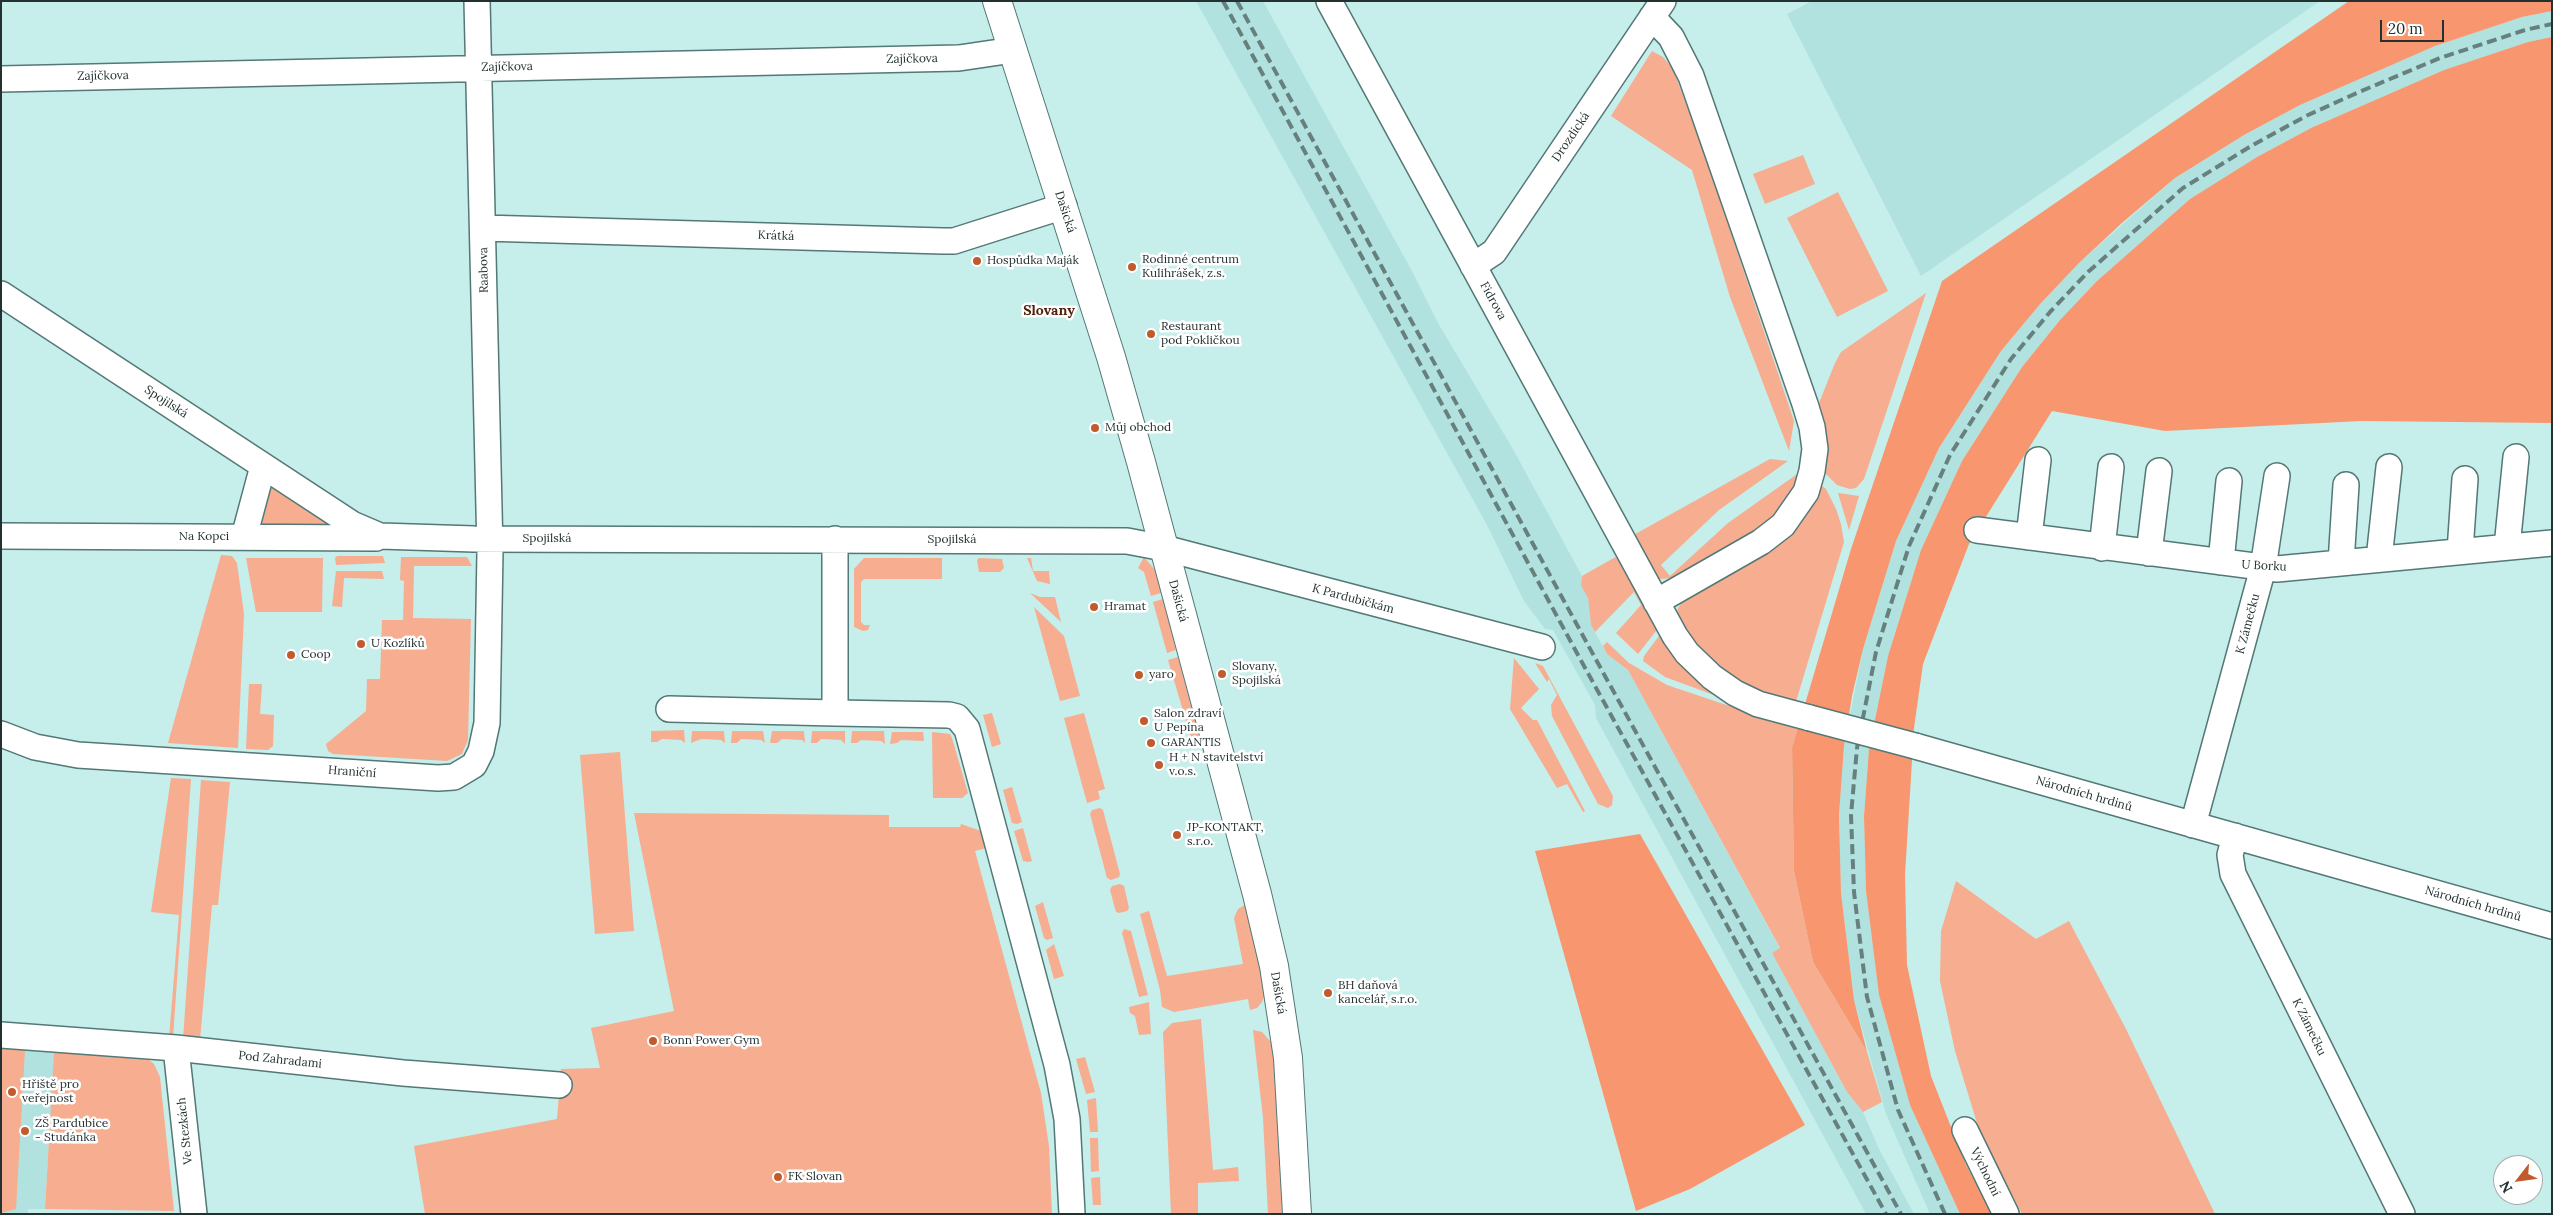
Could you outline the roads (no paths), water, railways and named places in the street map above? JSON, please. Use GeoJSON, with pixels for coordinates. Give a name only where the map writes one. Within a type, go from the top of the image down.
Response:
{"type":"FeatureCollection","features":[{"type":"Feature","properties":{"kind":"main road","name":"Dašická"},"geometry":{"type":"LineString","coordinates":[[997,1],[1111,358],[1247,856],[1274,966],[1291,1083],[1297,1214]]}},
{"type":"Feature","properties":{"kind":"street","name":"Raabova"},"geometry":{"type":"LineString","coordinates":[[477,1],[490,539]]}},
{"type":"Feature","properties":{"kind":"street","name":"Fidrova"},"geometry":{"type":"LineString","coordinates":[[1329,1],[1656,602]]}},
{"type":"Feature","properties":{"kind":"street","name":"Drozdická"},"geometry":{"type":"LineString","coordinates":[[1474,266],[1494,252],[1658,9]]}},
{"type":"Feature","properties":{"kind":"street"},"geometry":{"type":"LineString","coordinates":[[1656,602],[1760,542],[1783,525],[1806,492],[1816,449],[1805,404],[1691,76],[1658,9]]}},
{"type":"Feature","properties":{"kind":"street","name":"Zajíčkova"},"geometry":{"type":"LineString","coordinates":[[1,79],[478,67],[959,58],[1013,50]]}},
{"type":"Feature","properties":{"kind":"street","name":"Krátká"},"geometry":{"type":"LineString","coordinates":[[483,228],[943,241],[954,240],[1064,206]]}},
{"type":"Feature","properties":{"kind":"street","name":"Spojilská"},"geometry":{"type":"LineString","coordinates":[[1,294],[367,532],[406,538],[490,539],[1127,541],[1164,548]]}},
{"type":"Feature","properties":{"kind":"street"},"geometry":{"type":"LineString","coordinates":[[2507,547],[2516,457]]}},
{"type":"Feature","properties":{"kind":"street"},"geometry":{"type":"LineString","coordinates":[[2029,537],[2038,460]]}},
{"type":"Feature","properties":{"kind":"street"},"geometry":{"type":"LineString","coordinates":[[244,538],[263,466]]}},
{"type":"Feature","properties":{"kind":"street"},"geometry":{"type":"LineString","coordinates":[[2102,548],[2111,467]]}},
{"type":"Feature","properties":{"kind":"street"},"geometry":{"type":"LineString","coordinates":[[2379,559],[2390,467]]}},
{"type":"Feature","properties":{"kind":"street"},"geometry":{"type":"LineString","coordinates":[[2149,553],[2159,472]]}},
{"type":"Feature","properties":{"kind":"street","name":"K Zámečku"},"geometry":{"type":"LineString","coordinates":[[2193,824],[2263,568],[2277,476]]}},
{"type":"Feature","properties":{"kind":"street"},"geometry":{"type":"LineString","coordinates":[[2460,552],[2465,479]]}},
{"type":"Feature","properties":{"kind":"street"},"geometry":{"type":"LineString","coordinates":[[2221,562],[2229,482]]}},
{"type":"Feature","properties":{"kind":"street"},"geometry":{"type":"LineString","coordinates":[[2341,563],[2346,485]]}},
{"type":"Feature","properties":{"kind":"street","name":"U Borku"},"geometry":{"type":"LineString","coordinates":[[1977,530],[2263,568],[2341,563],[2552,543]]}},
{"type":"Feature","properties":{"kind":"street","name":"Na Kopci"},"geometry":{"type":"LineString","coordinates":[[1,536],[406,538]]}},
{"type":"Feature","properties":{"kind":"street","name":"Hraniční"},"geometry":{"type":"LineString","coordinates":[[1,734],[35,747],[78,755],[438,778],[454,777],[474,765],[481,751],[487,723],[490,539]]}},
{"type":"Feature","properties":{"kind":"street"},"geometry":{"type":"LineString","coordinates":[[835,539],[835,713]]}},
{"type":"Feature","properties":{"kind":"street","name":"K Pardubičkám"},"geometry":{"type":"LineString","coordinates":[[1164,548],[1542,647]]}},
{"type":"Feature","properties":{"kind":"street","name":"Národních hrdinů"},"geometry":{"type":"LineString","coordinates":[[1656,602],[1687,653],[1723,686],[1747,700],[2552,926]]}},
{"type":"Feature","properties":{"kind":"street"},"geometry":{"type":"LineString","coordinates":[[670,709],[949,715],[957,717],[967,729],[1058,1065],[1067,1119],[1072,1214]]}},
{"type":"Feature","properties":{"kind":"street","name":"K Zámečku"},"geometry":{"type":"LineString","coordinates":[[2235,836],[2230,855],[2233,874],[2402,1214]]}},
{"type":"Feature","properties":{"kind":"street","name":"Pod Zahradami"},"geometry":{"type":"LineString","coordinates":[[1,1035],[176,1048],[403,1073],[560,1085]]}},
{"type":"Feature","properties":{"kind":"street","name":"Ve Stezkách"},"geometry":{"type":"LineString","coordinates":[[176,1048],[194,1214]]}},
{"type":"Feature","properties":{"kind":"street","name":"Východní"},"geometry":{"type":"LineString","coordinates":[[1965,1130],[2006,1214]]}},
{"type":"Feature","properties":{"kind":"railway"},"geometry":{"type":"LineString","coordinates":[[1223,1],[1584,666],[1886,1214]]}},
{"type":"Feature","properties":{"kind":"railway"},"geometry":{"type":"LineString","coordinates":[[1237,1],[1901,1214]]}},
{"type":"Feature","properties":{"kind":"railway"},"geometry":{"type":"LineString","coordinates":[[1945,1214],[1898,1110],[1867,997],[1854,892],[1851,815],[1857,748],[1876,652],[1909,546],[1950,455],[2011,359],[2050,312],[2088,272],[2183,188],[2251,146],[2306,116],[2359,92],[2440,58],[2525,30],[2552,24]]}},
{"type":"Feature","properties":{"kind":"place","name":"Hospůdka Maják"},"geometry":{"type":"Point","coordinates":[977,261]}},
{"type":"Feature","properties":{"kind":"place","name":"Rodinné centrum Kulihrášek, z.s."},"geometry":{"type":"Point","coordinates":[1132,267]}},
{"type":"Feature","properties":{"kind":"place","name":"Restaurant pod Pokličkou"},"geometry":{"type":"Point","coordinates":[1151,334]}},
{"type":"Feature","properties":{"kind":"place","name":"Můj obchod"},"geometry":{"type":"Point","coordinates":[1095,428]}},
{"type":"Feature","properties":{"kind":"place","name":"Hramat"},"geometry":{"type":"Point","coordinates":[1094,607]}},
{"type":"Feature","properties":{"kind":"place","name":"U Kozlíků"},"geometry":{"type":"Point","coordinates":[361,644]}},
{"type":"Feature","properties":{"kind":"place","name":"Coop"},"geometry":{"type":"Point","coordinates":[291,655]}},
{"type":"Feature","properties":{"kind":"place","name":"Slovany, Spojilská"},"geometry":{"type":"Point","coordinates":[1222,674]}},
{"type":"Feature","properties":{"kind":"place","name":"yaro"},"geometry":{"type":"Point","coordinates":[1139,675]}},
{"type":"Feature","properties":{"kind":"place","name":"Salon zdraví U Pepína"},"geometry":{"type":"Point","coordinates":[1144,721]}},
{"type":"Feature","properties":{"kind":"place","name":"GARANTIS"},"geometry":{"type":"Point","coordinates":[1151,743]}},
{"type":"Feature","properties":{"kind":"place","name":"H + N stavitelství v.o.s."},"geometry":{"type":"Point","coordinates":[1159,765]}},
{"type":"Feature","properties":{"kind":"place","name":"JP-KONTAKT, s.r.o."},"geometry":{"type":"Point","coordinates":[1177,835]}},
{"type":"Feature","properties":{"kind":"place","name":"BH daňová kancelář, s.r.o."},"geometry":{"type":"Point","coordinates":[1328,993]}},
{"type":"Feature","properties":{"kind":"place","name":"Bonn Power Gym"},"geometry":{"type":"Point","coordinates":[653,1041]}},
{"type":"Feature","properties":{"kind":"place","name":"Hřiště pro veřejnost"},"geometry":{"type":"Point","coordinates":[12,1092]}},
{"type":"Feature","properties":{"kind":"place","name":"ZŠ Pardubice - Studánka"},"geometry":{"type":"Point","coordinates":[25,1131]}},
{"type":"Feature","properties":{"kind":"place","name":"FK Slovan"},"geometry":{"type":"Point","coordinates":[778,1177]}},
{"type":"Feature","properties":{"kind":"district","name":"Slovany"},"geometry":{"type":"Point","coordinates":[1049,311]}}]}
